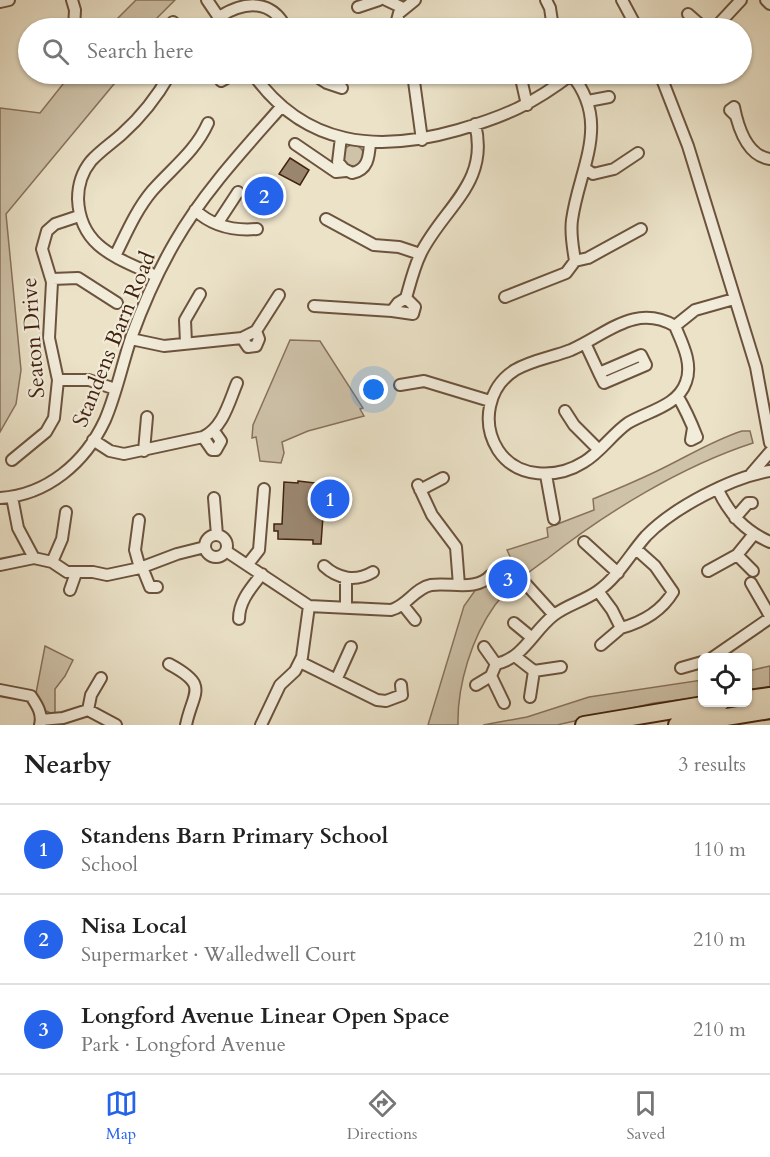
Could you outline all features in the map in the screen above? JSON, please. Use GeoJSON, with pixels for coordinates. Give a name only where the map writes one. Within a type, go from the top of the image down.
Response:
{"type":"FeatureCollection","features":[{"type":"Feature","properties":{"kind":"highway"},"geometry":{"type":"LineString","coordinates":[[752,698],[770,696]]}},
{"type":"Feature","properties":{"kind":"highway"},"geometry":{"type":"LineString","coordinates":[[584,725],[698,706]]}},
{"type":"Feature","properties":{"kind":"highway"},"geometry":{"type":"LineString","coordinates":[[677,725],[770,710]]}},
{"type":"Feature","properties":{"kind":"street"},"geometry":{"type":"LineString","coordinates":[[0,2],[9,0]]}},
{"type":"Feature","properties":{"kind":"street"},"geometry":{"type":"LineString","coordinates":[[72,0],[75,18]]}},
{"type":"Feature","properties":{"kind":"street"},"geometry":{"type":"LineString","coordinates":[[207,0],[219,17],[240,4],[251,1],[265,2],[279,12],[282,18]]}},
{"type":"Feature","properties":{"kind":"street"},"geometry":{"type":"LineString","coordinates":[[358,7],[379,0]]}},
{"type":"Feature","properties":{"kind":"street"},"geometry":{"type":"LineString","coordinates":[[386,0],[403,8]]}},
{"type":"Feature","properties":{"kind":"street"},"geometry":{"type":"LineString","coordinates":[[399,18],[403,8],[415,0]]}},
{"type":"Feature","properties":{"kind":"street"},"geometry":{"type":"LineString","coordinates":[[546,0],[552,18]]}},
{"type":"Feature","properties":{"kind":"street"},"geometry":{"type":"LineString","coordinates":[[622,0],[632,18]]}},
{"type":"Feature","properties":{"kind":"street"},"geometry":{"type":"LineString","coordinates":[[724,18],[741,0]]}},
{"type":"Feature","properties":{"kind":"street"},"geometry":{"type":"LineString","coordinates":[[766,0],[770,4]]}},
{"type":"Feature","properties":{"kind":"street"},"geometry":{"type":"LineString","coordinates":[[688,14],[693,18]]}},
{"type":"Feature","properties":{"kind":"street"},"geometry":{"type":"LineString","coordinates":[[156,276],[115,256],[91,240],[79,216],[78,191],[84,171],[91,161],[124,133],[165,84]]}},
{"type":"Feature","properties":{"kind":"street"},"geometry":{"type":"LineString","coordinates":[[262,84],[282,106],[311,125],[341,137],[370,143],[422,140],[475,124],[528,105],[558,84]]}},
{"type":"Feature","properties":{"kind":"street"},"geometry":{"type":"LineString","coordinates":[[330,84],[342,88]]}},
{"type":"Feature","properties":{"kind":"street"},"geometry":{"type":"LineString","coordinates":[[414,84],[422,140]]}},
{"type":"Feature","properties":{"kind":"street"},"geometry":{"type":"LineString","coordinates":[[523,84],[528,105]]}},
{"type":"Feature","properties":{"kind":"street"},"geometry":{"type":"LineString","coordinates":[[575,261],[571,238],[572,218],[586,169],[590,139],[588,101],[580,84]]}},
{"type":"Feature","properties":{"kind":"street"},"geometry":{"type":"LineString","coordinates":[[664,84],[688,146],[763,394],[770,443]]}},
{"type":"Feature","properties":{"kind":"street"},"geometry":{"type":"LineString","coordinates":[[588,101],[609,97]]}},
{"type":"Feature","properties":{"kind":"street","name":"Standens Barn Road"},"geometry":{"type":"LineString","coordinates":[[0,498],[12,497],[50,483],[68,470],[93,440],[105,420],[131,339],[156,276],[195,210],[282,106]]}},
{"type":"Feature","properties":{"kind":"street"},"geometry":{"type":"LineString","coordinates":[[736,116],[750,148],[761,158],[770,159]]}},
{"type":"Feature","properties":{"kind":"street"},"geometry":{"type":"LineString","coordinates":[[115,256],[135,216],[151,192],[194,148],[208,123]]}},
{"type":"Feature","properties":{"kind":"street"},"geometry":{"type":"LineString","coordinates":[[393,311],[398,303],[406,298],[420,254],[453,209],[472,176],[480,155],[475,124]]}},
{"type":"Feature","properties":{"kind":"street"},"geometry":{"type":"LineString","coordinates":[[341,137],[338,159],[346,171]]}},
{"type":"Feature","properties":{"kind":"street"},"geometry":{"type":"LineString","coordinates":[[295,144],[336,172],[355,172],[365,166],[370,143]]}},
{"type":"Feature","properties":{"kind":"street"},"geometry":{"type":"LineString","coordinates":[[586,169],[593,174],[603,173],[638,153]]}},
{"type":"Feature","properties":{"kind":"street"},"geometry":{"type":"LineString","coordinates":[[217,224],[238,192]]}},
{"type":"Feature","properties":{"kind":"street"},"geometry":{"type":"LineString","coordinates":[[195,210],[217,224],[237,230],[257,229]]}},
{"type":"Feature","properties":{"kind":"street","name":"Seaton Drive"},"geometry":{"type":"LineString","coordinates":[[12,460],[46,432],[54,418],[58,380],[49,338],[52,279],[42,249],[47,231],[55,224],[79,216]]}},
{"type":"Feature","properties":{"kind":"street"},"geometry":{"type":"LineString","coordinates":[[326,219],[365,242],[381,247],[406,248],[420,254]]}},
{"type":"Feature","properties":{"kind":"street"},"geometry":{"type":"LineString","coordinates":[[505,297],[566,273],[575,261],[588,258],[641,229]]}},
{"type":"Feature","properties":{"kind":"street"},"geometry":{"type":"LineString","coordinates":[[52,279],[78,278],[117,303]]}},
{"type":"Feature","properties":{"kind":"street"},"geometry":{"type":"LineString","coordinates":[[186,343],[185,320],[200,294]]}},
{"type":"Feature","properties":{"kind":"street"},"geometry":{"type":"LineString","coordinates":[[131,339],[156,346],[242,338],[256,331],[279,295]]}},
{"type":"Feature","properties":{"kind":"street"},"geometry":{"type":"LineString","coordinates":[[314,306],[413,314],[415,307],[406,298]]}},
{"type":"Feature","properties":{"kind":"street"},"geometry":{"type":"LineString","coordinates":[[675,326],[695,310],[734,299]]}},
{"type":"Feature","properties":{"kind":"street"},"geometry":{"type":"LineString","coordinates":[[639,317],[658,317],[675,326],[689,369],[686,382],[678,397],[630,423],[599,450],[573,468],[546,475],[520,469],[499,451],[490,431],[490,401],[501,383],[514,370],[585,343],[639,317]]}},
{"type":"Feature","properties":{"kind":"street"},"geometry":{"type":"LineString","coordinates":[[585,343],[600,373]]}},
{"type":"Feature","properties":{"kind":"street"},"geometry":{"type":"LineString","coordinates":[[58,380],[89,381],[115,389]]}},
{"type":"Feature","properties":{"kind":"street"},"geometry":{"type":"LineString","coordinates":[[400,385],[424,381],[490,401]]}},
{"type":"Feature","properties":{"kind":"street"},"geometry":{"type":"LineString","coordinates":[[93,440],[116,453],[144,451],[203,437],[214,431],[237,383]]}},
{"type":"Feature","properties":{"kind":"street"},"geometry":{"type":"LineString","coordinates":[[763,394],[770,408]]}},
{"type":"Feature","properties":{"kind":"street"},"geometry":{"type":"LineString","coordinates":[[678,397],[693,428]]}},
{"type":"Feature","properties":{"kind":"street"},"geometry":{"type":"LineString","coordinates":[[565,411],[599,450]]}},
{"type":"Feature","properties":{"kind":"street"},"geometry":{"type":"LineString","coordinates":[[144,451],[147,417]]}},
{"type":"Feature","properties":{"kind":"street"},"geometry":{"type":"LineString","coordinates":[[203,437],[212,450],[216,450],[220,441],[214,431]]}},
{"type":"Feature","properties":{"kind":"street"},"geometry":{"type":"LineString","coordinates":[[750,475],[770,452]]}},
{"type":"Feature","properties":{"kind":"street"},"geometry":{"type":"LineString","coordinates":[[476,684],[491,676],[496,664],[516,657],[531,637],[554,615],[598,591],[618,573],[656,527],[717,490],[750,475],[770,471]]}},
{"type":"Feature","properties":{"kind":"street"},"geometry":{"type":"LineString","coordinates":[[546,475],[554,519]]}},
{"type":"Feature","properties":{"kind":"street"},"geometry":{"type":"LineString","coordinates":[[443,478],[419,488],[432,515],[456,548],[459,585]]}},
{"type":"Feature","properties":{"kind":"street"},"geometry":{"type":"LineString","coordinates":[[248,564],[259,550],[261,542],[264,489]]}},
{"type":"Feature","properties":{"kind":"street"},"geometry":{"type":"LineString","coordinates":[[717,490],[735,518],[754,534],[770,542]]}},
{"type":"Feature","properties":{"kind":"street"},"geometry":{"type":"LineString","coordinates":[[12,497],[18,528],[34,558]]}},
{"type":"Feature","properties":{"kind":"street"},"geometry":{"type":"LineString","coordinates":[[214,498],[217,536]]}},
{"type":"Feature","properties":{"kind":"street"},"geometry":{"type":"LineString","coordinates":[[735,518],[748,503],[752,503]]}},
{"type":"Feature","properties":{"kind":"street"},"geometry":{"type":"LineString","coordinates":[[52,562],[62,539],[66,512]]}},
{"type":"Feature","properties":{"kind":"street"},"geometry":{"type":"LineString","coordinates":[[139,520],[135,550],[150,587],[157,587]]}},
{"type":"Feature","properties":{"kind":"street"},"geometry":{"type":"LineString","coordinates":[[708,571],[737,555],[754,534]]}},
{"type":"Feature","properties":{"kind":"street"},"geometry":{"type":"LineString","coordinates":[[217,536],[225,541],[226,551],[215,557],[208,554],[205,547],[208,538],[217,536]]}},
{"type":"Feature","properties":{"kind":"street"},"geometry":{"type":"LineString","coordinates":[[585,542],[618,573]]}},
{"type":"Feature","properties":{"kind":"street"},"geometry":{"type":"LineString","coordinates":[[0,565],[34,558],[52,562],[67,572],[93,572],[107,575],[141,568],[177,554],[205,547]]}},
{"type":"Feature","properties":{"kind":"street"},"geometry":{"type":"LineString","coordinates":[[601,645],[624,627],[660,610],[673,592],[655,566],[636,549]]}},
{"type":"Feature","properties":{"kind":"street"},"geometry":{"type":"LineString","coordinates":[[226,551],[309,606],[391,610],[403,605],[430,585],[483,582],[491,575]]}},
{"type":"Feature","properties":{"kind":"street"},"geometry":{"type":"LineString","coordinates":[[737,555],[753,571]]}},
{"type":"Feature","properties":{"kind":"street"},"geometry":{"type":"LineString","coordinates":[[324,566],[332,573],[346,578],[358,578],[373,572]]}},
{"type":"Feature","properties":{"kind":"street"},"geometry":{"type":"LineString","coordinates":[[70,590],[76,573]]}},
{"type":"Feature","properties":{"kind":"street"},"geometry":{"type":"LineString","coordinates":[[239,619],[239,610],[248,591],[262,574]]}},
{"type":"Feature","properties":{"kind":"street"},"geometry":{"type":"LineString","coordinates":[[346,578],[346,607]]}},
{"type":"Feature","properties":{"kind":"street"},"geometry":{"type":"LineString","coordinates":[[718,653],[770,617],[751,583]]}},
{"type":"Feature","properties":{"kind":"street"},"geometry":{"type":"LineString","coordinates":[[525,584],[554,615]]}},
{"type":"Feature","properties":{"kind":"street"},"geometry":{"type":"LineString","coordinates":[[598,591],[624,627]]}},
{"type":"Feature","properties":{"kind":"street"},"geometry":{"type":"LineString","coordinates":[[403,605],[415,620]]}},
{"type":"Feature","properties":{"kind":"street"},"geometry":{"type":"LineString","coordinates":[[262,725],[280,685],[300,662],[309,606]]}},
{"type":"Feature","properties":{"kind":"street"},"geometry":{"type":"LineString","coordinates":[[514,623],[531,637]]}},
{"type":"Feature","properties":{"kind":"street"},"geometry":{"type":"LineString","coordinates":[[337,678],[351,647]]}},
{"type":"Feature","properties":{"kind":"street"},"geometry":{"type":"LineString","coordinates":[[484,647],[496,664]]}},
{"type":"Feature","properties":{"kind":"street"},"geometry":{"type":"LineString","coordinates":[[516,657],[534,671],[561,667]]}},
{"type":"Feature","properties":{"kind":"street"},"geometry":{"type":"LineString","coordinates":[[300,662],[337,678],[376,700],[395,699],[402,695],[401,685]]}},
{"type":"Feature","properties":{"kind":"street"},"geometry":{"type":"LineString","coordinates":[[681,668],[698,663]]}},
{"type":"Feature","properties":{"kind":"street"},"geometry":{"type":"LineString","coordinates":[[173,681],[173,667],[186,674],[196,689],[196,696],[186,725]]}},
{"type":"Feature","properties":{"kind":"street"},"geometry":{"type":"LineString","coordinates":[[530,697],[534,671]]}},
{"type":"Feature","properties":{"kind":"street"},"geometry":{"type":"LineString","coordinates":[[491,676],[504,703]]}},
{"type":"Feature","properties":{"kind":"street"},"geometry":{"type":"LineString","coordinates":[[88,710],[91,695],[102,685]]}},
{"type":"Feature","properties":{"kind":"street"},"geometry":{"type":"LineString","coordinates":[[0,690],[30,696],[38,707],[40,722],[88,710],[116,725]]}},
{"type":"Feature","properties":{"kind":"shaded area"},"geometry":{"type":"Polygon","coordinates":[[[136,0],[175,0],[157,18],[118,18],[136,0]]]}},
{"type":"Feature","properties":{"kind":"shaded area"},"geometry":{"type":"Polygon","coordinates":[[[63,84],[114,84],[6,214],[21,370],[16,404],[0,432],[0,108],[40,113],[63,84]]]}},
{"type":"Feature","properties":{"kind":"shaded area"},"geometry":{"type":"Polygon","coordinates":[[[353,145],[361,148],[364,156],[361,164],[353,167],[345,164],[342,156],[345,148],[353,145]]]}},
{"type":"Feature","properties":{"kind":"shaded area"},"geometry":{"type":"Polygon","coordinates":[[[290,340],[320,341],[363,408],[360,409],[364,416],[308,431],[282,442],[284,453],[281,463],[260,461],[256,437],[252,438],[253,425],[290,340]]]}},
{"type":"Feature","properties":{"kind":"shaded area"},"geometry":{"type":"Polygon","coordinates":[[[742,431],[750,431],[753,443],[699,464],[645,492],[594,525],[512,586],[495,605],[473,646],[463,678],[458,725],[428,725],[464,606],[479,585],[488,583],[513,563],[507,550],[548,537],[547,528],[594,510],[593,499],[742,431]]]}},
{"type":"Feature","properties":{"kind":"shaded area"},"geometry":{"type":"Polygon","coordinates":[[[45,646],[73,660],[55,689],[55,715],[46,711],[36,693],[45,646]]]}},
{"type":"Feature","properties":{"kind":"shaded area"},"geometry":{"type":"Polygon","coordinates":[[[770,666],[770,687],[752,689],[752,670],[770,666]]]}},
{"type":"Feature","properties":{"kind":"shaded area"},"geometry":{"type":"Polygon","coordinates":[[[698,681],[698,698],[654,703],[557,725],[483,725],[527,717],[589,697],[698,681]]]}},
{"type":"Feature","properties":{"kind":"building"},"geometry":{"type":"Polygon","coordinates":[[[290,158],[309,170],[300,185],[279,174],[290,158]]]}},
{"type":"Feature","properties":{"kind":"building"},"geometry":{"type":"Polygon","coordinates":[[[298,481],[323,484],[325,488],[321,544],[313,544],[313,540],[278,539],[278,531],[274,531],[274,524],[282,524],[284,482],[298,483],[298,481]]]}},
{"type":"Feature","properties":{"kind":"place","name":"Nisa Local"},"geometry":{"type":"Point","coordinates":[264,196]}},
{"type":"Feature","properties":{"kind":"place","name":"Standens Barn Primary School"},"geometry":{"type":"Point","coordinates":[330,499]}},
{"type":"Feature","properties":{"kind":"place","name":"Longford Avenue Linear Open Space"},"geometry":{"type":"Point","coordinates":[508,579]}}]}
